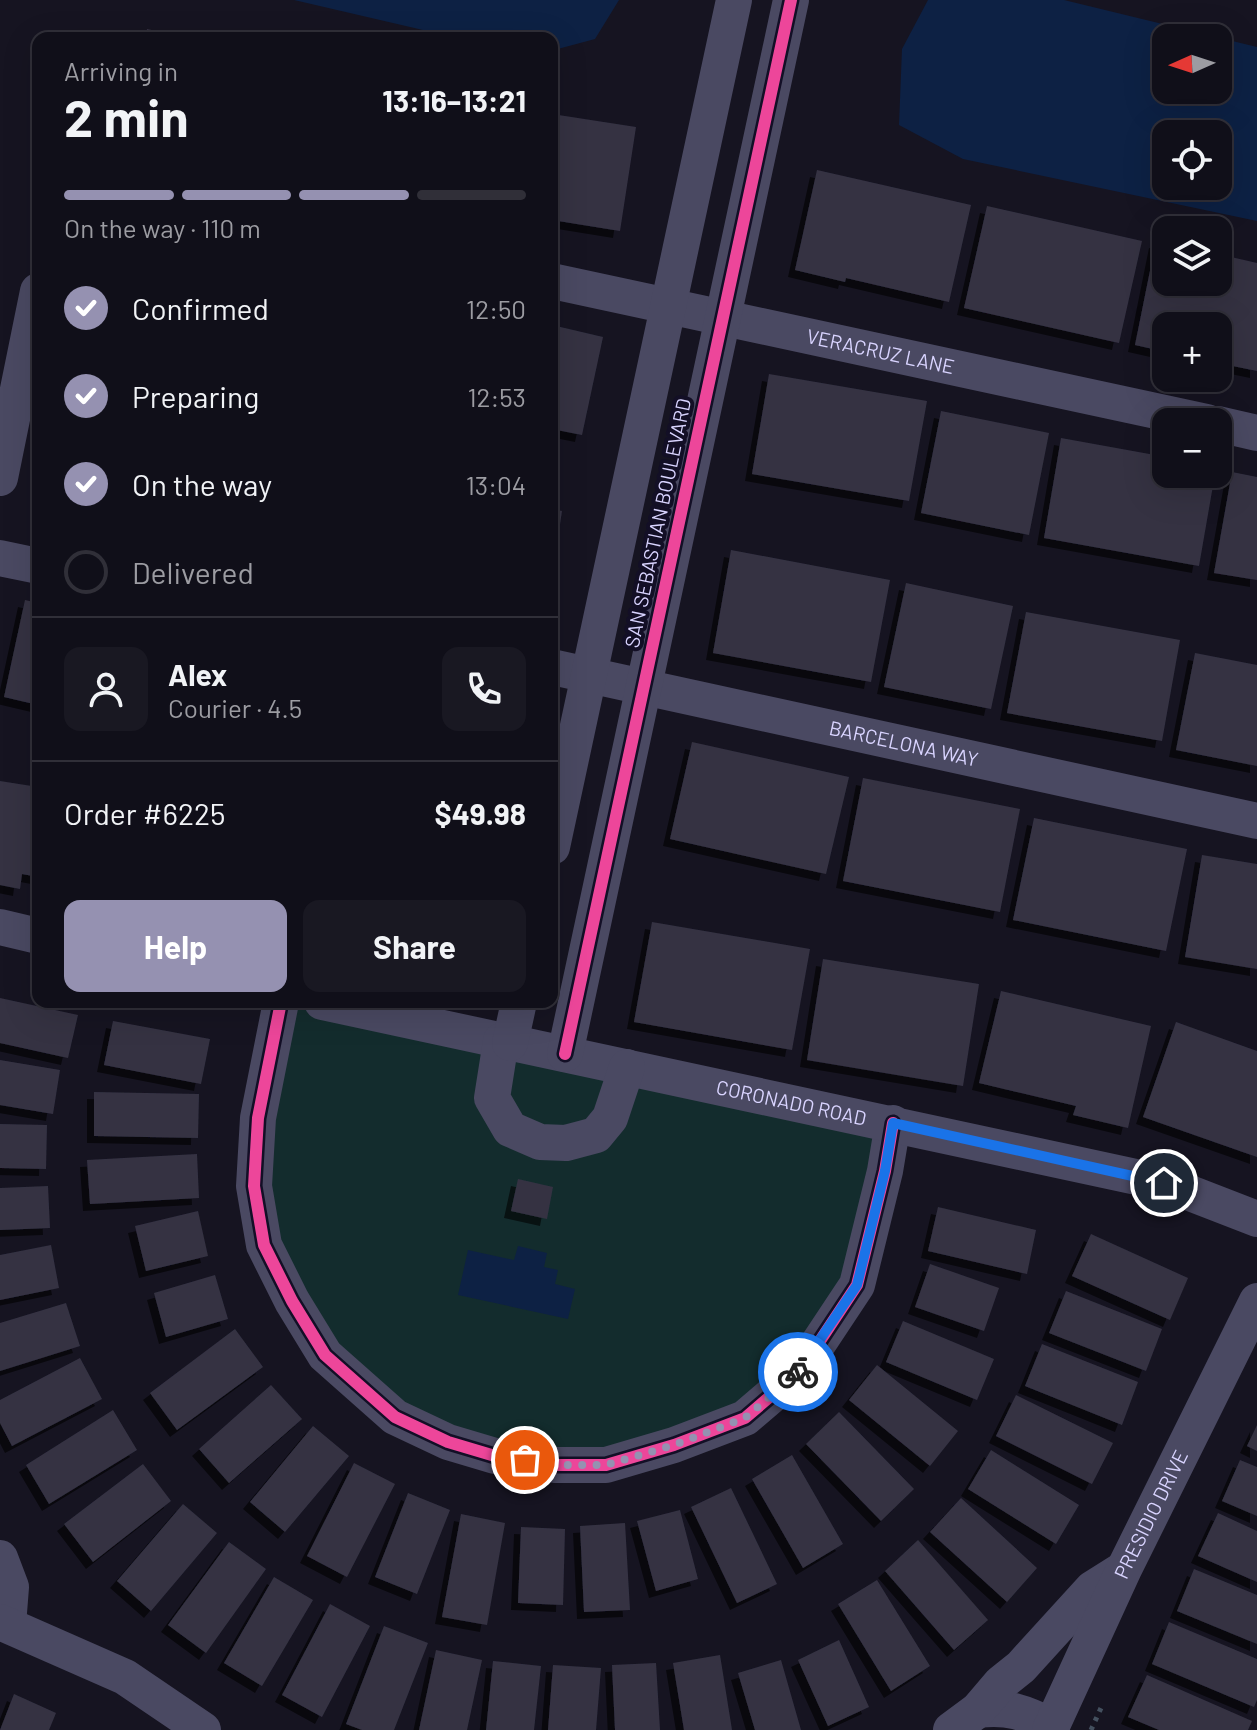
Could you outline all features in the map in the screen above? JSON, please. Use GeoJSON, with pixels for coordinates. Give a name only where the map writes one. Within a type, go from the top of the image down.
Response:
{"type":"FeatureCollection","features":[{"type":"Feature","properties":{"kind":"street","name":"SAN SEBASTIAN BOULEVARD"},"geometry":{"type":"LineString","coordinates":[[558,819],[734,0]]}},
{"type":"Feature","properties":{"kind":"street","name":"SAN SEBASTIAN BOULEVARD"},"geometry":{"type":"LineString","coordinates":[[565,1054],[791,0]]}},
{"type":"Feature","properties":{"kind":"street","name":"VERACRUZ LANE"},"geometry":{"type":"LineString","coordinates":[[558,282],[1152,410]]}},
{"type":"Feature","properties":{"kind":"street"},"geometry":{"type":"LineString","coordinates":[[0,478],[32,321]]}},
{"type":"Feature","properties":{"kind":"street"},"geometry":{"type":"LineString","coordinates":[[1232,427],[1257,433]]}},
{"type":"Feature","properties":{"kind":"street"},"geometry":{"type":"LineString","coordinates":[[0,558],[32,565]]}},
{"type":"Feature","properties":{"kind":"street","name":"BARCELONA WAY"},"geometry":{"type":"LineString","coordinates":[[558,668],[1257,821]]}},
{"type":"Feature","properties":{"kind":"street"},"geometry":{"type":"LineString","coordinates":[[0,927],[32,935]]}},
{"type":"Feature","properties":{"kind":"street"},"geometry":{"type":"LineString","coordinates":[[280,1008],[258,1118],[254,1186],[264,1245],[292,1301],[325,1355],[395,1417],[448,1442],[495,1456],[555,1465],[606,1465],[674,1445],[745,1418],[800,1371],[857,1285],[885,1171],[893,1123]]}},
{"type":"Feature","properties":{"kind":"street","name":"CORONADO ROAD"},"geometry":{"type":"LineString","coordinates":[[350,1008],[1164,1183],[1257,1219]]}},
{"type":"Feature","properties":{"kind":"street"},"geometry":{"type":"LineString","coordinates":[[517,1008],[492,1098],[510,1129],[540,1142],[566,1143],[596,1135],[610,1118],[627,1067]]}},
{"type":"Feature","properties":{"kind":"street","name":"PRESIDIO DRIVE"},"geometry":{"type":"LineString","coordinates":[[1051,1728],[1124,1569],[1257,1301]]}},
{"type":"Feature","properties":{"kind":"street"},"geometry":{"type":"LineString","coordinates":[[0,1558],[11,1587],[4,1623],[125,1677],[203,1730]]}},
{"type":"Feature","properties":{"kind":"street"},"geometry":{"type":"LineString","coordinates":[[964,1720],[1021,1667],[1092,1589],[1124,1569]]}},
{"type":"Feature","properties":{"kind":"street"},"geometry":{"type":"LineString","coordinates":[[964,1720],[999,1707],[1025,1713],[1051,1728]]}},
{"type":"Feature","properties":{"kind":"green space"},"geometry":{"type":"Polygon","coordinates":[[[280,1008],[350,1008],[893,1123],[857,1285],[745,1418],[606,1465],[395,1417],[292,1301],[258,1118],[280,1008]]]}},
{"type":"Feature","properties":{"kind":"water"},"geometry":{"type":"Polygon","coordinates":[[[294,0],[619,0],[595,39],[558,48],[558,32],[423,30],[294,0]]]}},
{"type":"Feature","properties":{"kind":"water"},"geometry":{"type":"Polygon","coordinates":[[[928,0],[1064,0],[1163,24],[1152,24],[1152,104],[1232,104],[1232,41],[1257,47],[1257,221],[1157,200],[1232,200],[1232,120],[1152,120],[1152,199],[963,159],[899,125],[902,49],[928,0]]]}},
{"type":"Feature","properties":{"kind":"water"},"geometry":{"type":"Polygon","coordinates":[[[518,1246],[547,1253],[544,1267],[558,1270],[555,1284],[575,1289],[568,1319],[458,1295],[468,1250],[514,1260],[518,1246]]]}},
{"type":"Feature","properties":{"kind":"building"},"geometry":{"type":"Polygon","coordinates":[[[558,115],[636,127],[620,231],[558,221],[558,115]]]}},
{"type":"Feature","properties":{"kind":"building"},"geometry":{"type":"Polygon","coordinates":[[[817,170],[971,205],[949,302],[846,278],[845,282],[795,270],[817,170]]]}},
{"type":"Feature","properties":{"kind":"building"},"geometry":{"type":"Polygon","coordinates":[[[987,206],[1142,241],[1119,343],[964,308],[987,206]]]}},
{"type":"Feature","properties":{"kind":"building"},"geometry":{"type":"Polygon","coordinates":[[[1232,257],[1257,263],[1257,371],[1232,366],[1232,312],[1152,312],[1152,349],[1135,345],[1152,261],[1152,296],[1232,296],[1232,257]]]}},
{"type":"Feature","properties":{"kind":"building"},"geometry":{"type":"Polygon","coordinates":[[[558,326],[603,337],[582,435],[558,430],[558,326]]]}},
{"type":"Feature","properties":{"kind":"building"},"geometry":{"type":"Polygon","coordinates":[[[769,374],[927,401],[909,501],[752,474],[769,374]]]}},
{"type":"Feature","properties":{"kind":"building"},"geometry":{"type":"Polygon","coordinates":[[[941,411],[1049,433],[1029,535],[921,513],[941,411]]]}},
{"type":"Feature","properties":{"kind":"building"},"geometry":{"type":"Polygon","coordinates":[[[1061,438],[1152,454],[1152,488],[1213,488],[1199,566],[1044,538],[1061,438]]]}},
{"type":"Feature","properties":{"kind":"building"},"geometry":{"type":"Polygon","coordinates":[[[1232,472],[1257,477],[1257,580],[1214,573],[1229,488],[1232,488],[1232,472]]]}},
{"type":"Feature","properties":{"kind":"building"},"geometry":{"type":"Polygon","coordinates":[[[558,510],[562,511],[558,538],[558,510]]]}},
{"type":"Feature","properties":{"kind":"building"},"geometry":{"type":"Polygon","coordinates":[[[731,550],[890,580],[871,682],[713,653],[731,550]]]}},
{"type":"Feature","properties":{"kind":"building"},"geometry":{"type":"Polygon","coordinates":[[[906,583],[1013,606],[991,709],[884,687],[906,583]]]}},
{"type":"Feature","properties":{"kind":"building"},"geometry":{"type":"Polygon","coordinates":[[[25,600],[32,602],[32,704],[4,697],[25,600]]]}},
{"type":"Feature","properties":{"kind":"building"},"geometry":{"type":"Polygon","coordinates":[[[1026,612],[1180,640],[1162,741],[1007,713],[1026,612]]]}},
{"type":"Feature","properties":{"kind":"building"},"geometry":{"type":"Polygon","coordinates":[[[1195,653],[1257,665],[1257,766],[1176,750],[1195,653]]]}},
{"type":"Feature","properties":{"kind":"building"},"geometry":{"type":"Polygon","coordinates":[[[692,742],[849,777],[826,874],[670,839],[692,742]]]}},
{"type":"Feature","properties":{"kind":"building"},"geometry":{"type":"Polygon","coordinates":[[[863,778],[1020,809],[1000,912],[843,881],[863,778]]]}},
{"type":"Feature","properties":{"kind":"building"},"geometry":{"type":"Polygon","coordinates":[[[0,781],[32,786],[32,876],[22,874],[20,889],[0,885],[0,781]]]}},
{"type":"Feature","properties":{"kind":"building"},"geometry":{"type":"Polygon","coordinates":[[[1034,818],[1187,849],[1166,951],[1013,920],[1034,818]]]}},
{"type":"Feature","properties":{"kind":"building"},"geometry":{"type":"Polygon","coordinates":[[[1202,855],[1257,864],[1257,969],[1185,957],[1202,855]]]}},
{"type":"Feature","properties":{"kind":"building"},"geometry":{"type":"Polygon","coordinates":[[[652,922],[810,949],[792,1050],[634,1022],[652,922]]]}},
{"type":"Feature","properties":{"kind":"building"},"geometry":{"type":"Polygon","coordinates":[[[823,959],[979,984],[963,1086],[807,1060],[823,959]]]}},
{"type":"Feature","properties":{"kind":"building"},"geometry":{"type":"Polygon","coordinates":[[[1001,991],[1151,1026],[1128,1128],[1073,1115],[1076,1106],[979,1083],[1001,991]]]}},
{"type":"Feature","properties":{"kind":"building"},"geometry":{"type":"Polygon","coordinates":[[[0,998],[32,1005],[32,1008],[78,1015],[68,1058],[0,1043],[0,998]]]}},
{"type":"Feature","properties":{"kind":"building"},"geometry":{"type":"Polygon","coordinates":[[[113,1021],[210,1039],[201,1084],[104,1065],[113,1021]]]}},
{"type":"Feature","properties":{"kind":"building"},"geometry":{"type":"Polygon","coordinates":[[[1176,1022],[1257,1051],[1257,1157],[1143,1117],[1176,1022]]]}},
{"type":"Feature","properties":{"kind":"building"},"geometry":{"type":"Polygon","coordinates":[[[0,1060],[60,1070],[53,1114],[0,1105],[0,1060]]]}},
{"type":"Feature","properties":{"kind":"building"},"geometry":{"type":"Polygon","coordinates":[[[94,1092],[199,1094],[198,1138],[94,1136],[94,1092]]]}},
{"type":"Feature","properties":{"kind":"building"},"geometry":{"type":"Polygon","coordinates":[[[0,1124],[47,1125],[46,1169],[0,1168],[0,1124]]]}},
{"type":"Feature","properties":{"kind":"building"},"geometry":{"type":"Polygon","coordinates":[[[197,1154],[199,1198],[90,1204],[87,1160],[197,1154]]]}},
{"type":"Feature","properties":{"kind":"building"},"geometry":{"type":"Polygon","coordinates":[[[518,1179],[553,1187],[547,1219],[511,1211],[518,1179]]]}},
{"type":"Feature","properties":{"kind":"building"},"geometry":{"type":"Polygon","coordinates":[[[48,1186],[50,1228],[0,1230],[0,1188],[48,1186]]]}},
{"type":"Feature","properties":{"kind":"building"},"geometry":{"type":"Polygon","coordinates":[[[938,1207],[1036,1230],[1027,1274],[928,1251],[938,1207]]]}},
{"type":"Feature","properties":{"kind":"building"},"geometry":{"type":"Polygon","coordinates":[[[198,1211],[208,1256],[146,1271],[135,1226],[198,1211]]]}},
{"type":"Feature","properties":{"kind":"building"},"geometry":{"type":"Polygon","coordinates":[[[1091,1234],[1188,1278],[1170,1320],[1072,1276],[1091,1234]]]}},
{"type":"Feature","properties":{"kind":"building"},"geometry":{"type":"Polygon","coordinates":[[[51,1245],[59,1288],[0,1300],[0,1255],[51,1245]]]}},
{"type":"Feature","properties":{"kind":"building"},"geometry":{"type":"Polygon","coordinates":[[[930,1264],[999,1288],[984,1331],[915,1307],[930,1264]]]}},
{"type":"Feature","properties":{"kind":"building"},"geometry":{"type":"Polygon","coordinates":[[[215,1275],[228,1319],[166,1337],[154,1293],[215,1275]]]}},
{"type":"Feature","properties":{"kind":"building"},"geometry":{"type":"Polygon","coordinates":[[[1066,1291],[1162,1329],[1146,1371],[1049,1333],[1066,1291]]]}},
{"type":"Feature","properties":{"kind":"building"},"geometry":{"type":"Polygon","coordinates":[[[66,1303],[80,1346],[0,1371],[0,1323],[66,1303]]]}},
{"type":"Feature","properties":{"kind":"building"},"geometry":{"type":"Polygon","coordinates":[[[903,1321],[994,1359],[977,1400],[886,1362],[903,1321]]]}},
{"type":"Feature","properties":{"kind":"building"},"geometry":{"type":"Polygon","coordinates":[[[235,1329],[263,1367],[177,1430],[150,1393],[235,1329]]]}},
{"type":"Feature","properties":{"kind":"building"},"geometry":{"type":"Polygon","coordinates":[[[1042,1344],[1138,1382],[1122,1425],[1025,1386],[1042,1344]]]}},
{"type":"Feature","properties":{"kind":"building"},"geometry":{"type":"Polygon","coordinates":[[[80,1358],[102,1399],[12,1446],[0,1423],[0,1400],[80,1358]]]}},
{"type":"Feature","properties":{"kind":"building"},"geometry":{"type":"Polygon","coordinates":[[[877,1365],[958,1431],[930,1466],[849,1400],[877,1365]]]}},
{"type":"Feature","properties":{"kind":"building"},"geometry":{"type":"Polygon","coordinates":[[[271,1385],[302,1419],[229,1483],[199,1449],[271,1385]]]}},
{"type":"Feature","properties":{"kind":"building"},"geometry":{"type":"Polygon","coordinates":[[[1016,1395],[1113,1443],[1092,1484],[996,1436],[1016,1395]]]}},
{"type":"Feature","properties":{"kind":"building"},"geometry":{"type":"Polygon","coordinates":[[[113,1410],[137,1450],[49,1504],[26,1465],[113,1410]]]}},
{"type":"Feature","properties":{"kind":"building"},"geometry":{"type":"Polygon","coordinates":[[[839,1412],[914,1489],[881,1521],[806,1444],[839,1412]]]}},
{"type":"Feature","properties":{"kind":"building"},"geometry":{"type":"Polygon","coordinates":[[[1257,1425],[1257,1451],[1247,1446],[1257,1425]]]}},
{"type":"Feature","properties":{"kind":"building"},"geometry":{"type":"Polygon","coordinates":[[[313,1426],[349,1456],[285,1532],[250,1502],[313,1426]]]}},
{"type":"Feature","properties":{"kind":"building"},"geometry":{"type":"Polygon","coordinates":[[[991,1450],[1079,1505],[1056,1544],[968,1489],[991,1450]]]}},
{"type":"Feature","properties":{"kind":"building"},"geometry":{"type":"Polygon","coordinates":[[[792,1455],[843,1544],[803,1568],[752,1479],[792,1455]]]}},
{"type":"Feature","properties":{"kind":"building"},"geometry":{"type":"Polygon","coordinates":[[[1240,1460],[1257,1467],[1257,1516],[1222,1501],[1240,1460]]]}},
{"type":"Feature","properties":{"kind":"building"},"geometry":{"type":"Polygon","coordinates":[[[354,1463],[395,1484],[347,1577],[307,1556],[354,1463]]]}},
{"type":"Feature","properties":{"kind":"building"},"geometry":{"type":"Polygon","coordinates":[[[143,1464],[171,1501],[93,1562],[64,1524],[143,1464]]]}},
{"type":"Feature","properties":{"kind":"building"},"geometry":{"type":"Polygon","coordinates":[[[731,1488],[777,1584],[737,1603],[691,1507],[731,1488]]]}},
{"type":"Feature","properties":{"kind":"building"},"geometry":{"type":"Polygon","coordinates":[[[408,1493],[450,1510],[417,1594],[375,1577],[408,1493]]]}},
{"type":"Feature","properties":{"kind":"building"},"geometry":{"type":"Polygon","coordinates":[[[961,1498],[1037,1568],[1007,1602],[930,1532],[961,1498]]]}},
{"type":"Feature","properties":{"kind":"building"},"geometry":{"type":"Polygon","coordinates":[[[183,1504],[217,1533],[151,1611],[117,1581],[183,1504]]]}},
{"type":"Feature","properties":{"kind":"building"},"geometry":{"type":"Polygon","coordinates":[[[680,1510],[698,1579],[656,1591],[637,1521],[680,1510]]]}},
{"type":"Feature","properties":{"kind":"building"},"geometry":{"type":"Polygon","coordinates":[[[1218,1513],[1257,1531],[1257,1582],[1198,1556],[1218,1513]]]}},
{"type":"Feature","properties":{"kind":"building"},"geometry":{"type":"Polygon","coordinates":[[[461,1514],[505,1523],[487,1625],[442,1617],[461,1514]]]}},
{"type":"Feature","properties":{"kind":"building"},"geometry":{"type":"Polygon","coordinates":[[[625,1523],[630,1610],[584,1612],[580,1526],[625,1523]]]}},
{"type":"Feature","properties":{"kind":"building"},"geometry":{"type":"Polygon","coordinates":[[[521,1527],[565,1529],[563,1605],[518,1603],[521,1527]]]}},
{"type":"Feature","properties":{"kind":"building"},"geometry":{"type":"Polygon","coordinates":[[[918,1540],[988,1620],[954,1650],[885,1571],[918,1540]]]}},
{"type":"Feature","properties":{"kind":"building"},"geometry":{"type":"Polygon","coordinates":[[[229,1542],[266,1569],[206,1653],[168,1625],[229,1542]]]}},
{"type":"Feature","properties":{"kind":"building"},"geometry":{"type":"Polygon","coordinates":[[[1194,1569],[1257,1595],[1257,1644],[1177,1611],[1194,1569]]]}},
{"type":"Feature","properties":{"kind":"building"},"geometry":{"type":"Polygon","coordinates":[[[274,1577],[313,1600],[262,1686],[224,1663],[274,1577]]]}},
{"type":"Feature","properties":{"kind":"building"},"geometry":{"type":"Polygon","coordinates":[[[877,1580],[930,1666],[891,1691],[838,1604],[877,1580]]]}},
{"type":"Feature","properties":{"kind":"building"},"geometry":{"type":"Polygon","coordinates":[[[330,1604],[370,1626],[322,1717],[282,1695],[330,1604]]]}},
{"type":"Feature","properties":{"kind":"building"},"geometry":{"type":"Polygon","coordinates":[[[1169,1622],[1257,1659],[1257,1700],[1254,1707],[1152,1664],[1169,1622]]]}},
{"type":"Feature","properties":{"kind":"building"},"geometry":{"type":"Polygon","coordinates":[[[384,1626],[428,1643],[394,1730],[362,1730],[346,1724],[384,1626]]]}},
{"type":"Feature","properties":{"kind":"building"},"geometry":{"type":"Polygon","coordinates":[[[839,1640],[869,1707],[828,1726],[798,1660],[839,1640]]]}},
{"type":"Feature","properties":{"kind":"building"},"geometry":{"type":"Polygon","coordinates":[[[436,1650],[482,1660],[467,1730],[419,1730],[436,1650]]]}},
{"type":"Feature","properties":{"kind":"building"},"geometry":{"type":"Polygon","coordinates":[[[720,1655],[732,1730],[684,1730],[673,1663],[720,1655]]]}},
{"type":"Feature","properties":{"kind":"building"},"geometry":{"type":"Polygon","coordinates":[[[781,1660],[801,1730],[755,1730],[738,1673],[781,1660]]]}},
{"type":"Feature","properties":{"kind":"building"},"geometry":{"type":"Polygon","coordinates":[[[493,1661],[541,1666],[534,1730],[486,1730],[493,1661]]]}},
{"type":"Feature","properties":{"kind":"building"},"geometry":{"type":"Polygon","coordinates":[[[656,1663],[660,1730],[615,1730],[612,1665],[656,1663]]]}},
{"type":"Feature","properties":{"kind":"building"},"geometry":{"type":"Polygon","coordinates":[[[553,1665],[601,1668],[596,1730],[548,1730],[553,1665]]]}},
{"type":"Feature","properties":{"kind":"building"},"geometry":{"type":"Polygon","coordinates":[[[1147,1675],[1252,1721],[1248,1730],[1159,1730],[1128,1717],[1147,1675]]]}},
{"type":"Feature","properties":{"kind":"building"},"geometry":{"type":"Polygon","coordinates":[[[14,1694],[56,1713],[49,1730],[0,1730],[14,1694]]]}},
{"type":"Feature","properties":{"kind":"cycle path"},"geometry":{"type":"LineString","coordinates":[[565,1054],[791,0]]}},
{"type":"Feature","properties":{"kind":"cycle path"},"geometry":{"type":"LineString","coordinates":[[280,1008],[258,1118],[254,1186],[264,1245],[292,1301],[325,1355],[395,1417],[448,1442],[495,1456],[555,1465],[606,1465],[674,1445],[745,1418],[800,1371],[857,1285],[885,1171],[893,1123]]}},
{"type":"Feature","properties":{"kind":"way so far"},"geometry":{"type":"LineString","coordinates":[[525,1460],[555,1465],[606,1465],[674,1445],[745,1418],[798,1372]]}},
{"type":"Feature","properties":{"kind":"route"},"geometry":{"type":"LineString","coordinates":[[798,1372],[857,1285],[885,1171],[893,1123],[1164,1183]]}}]}
